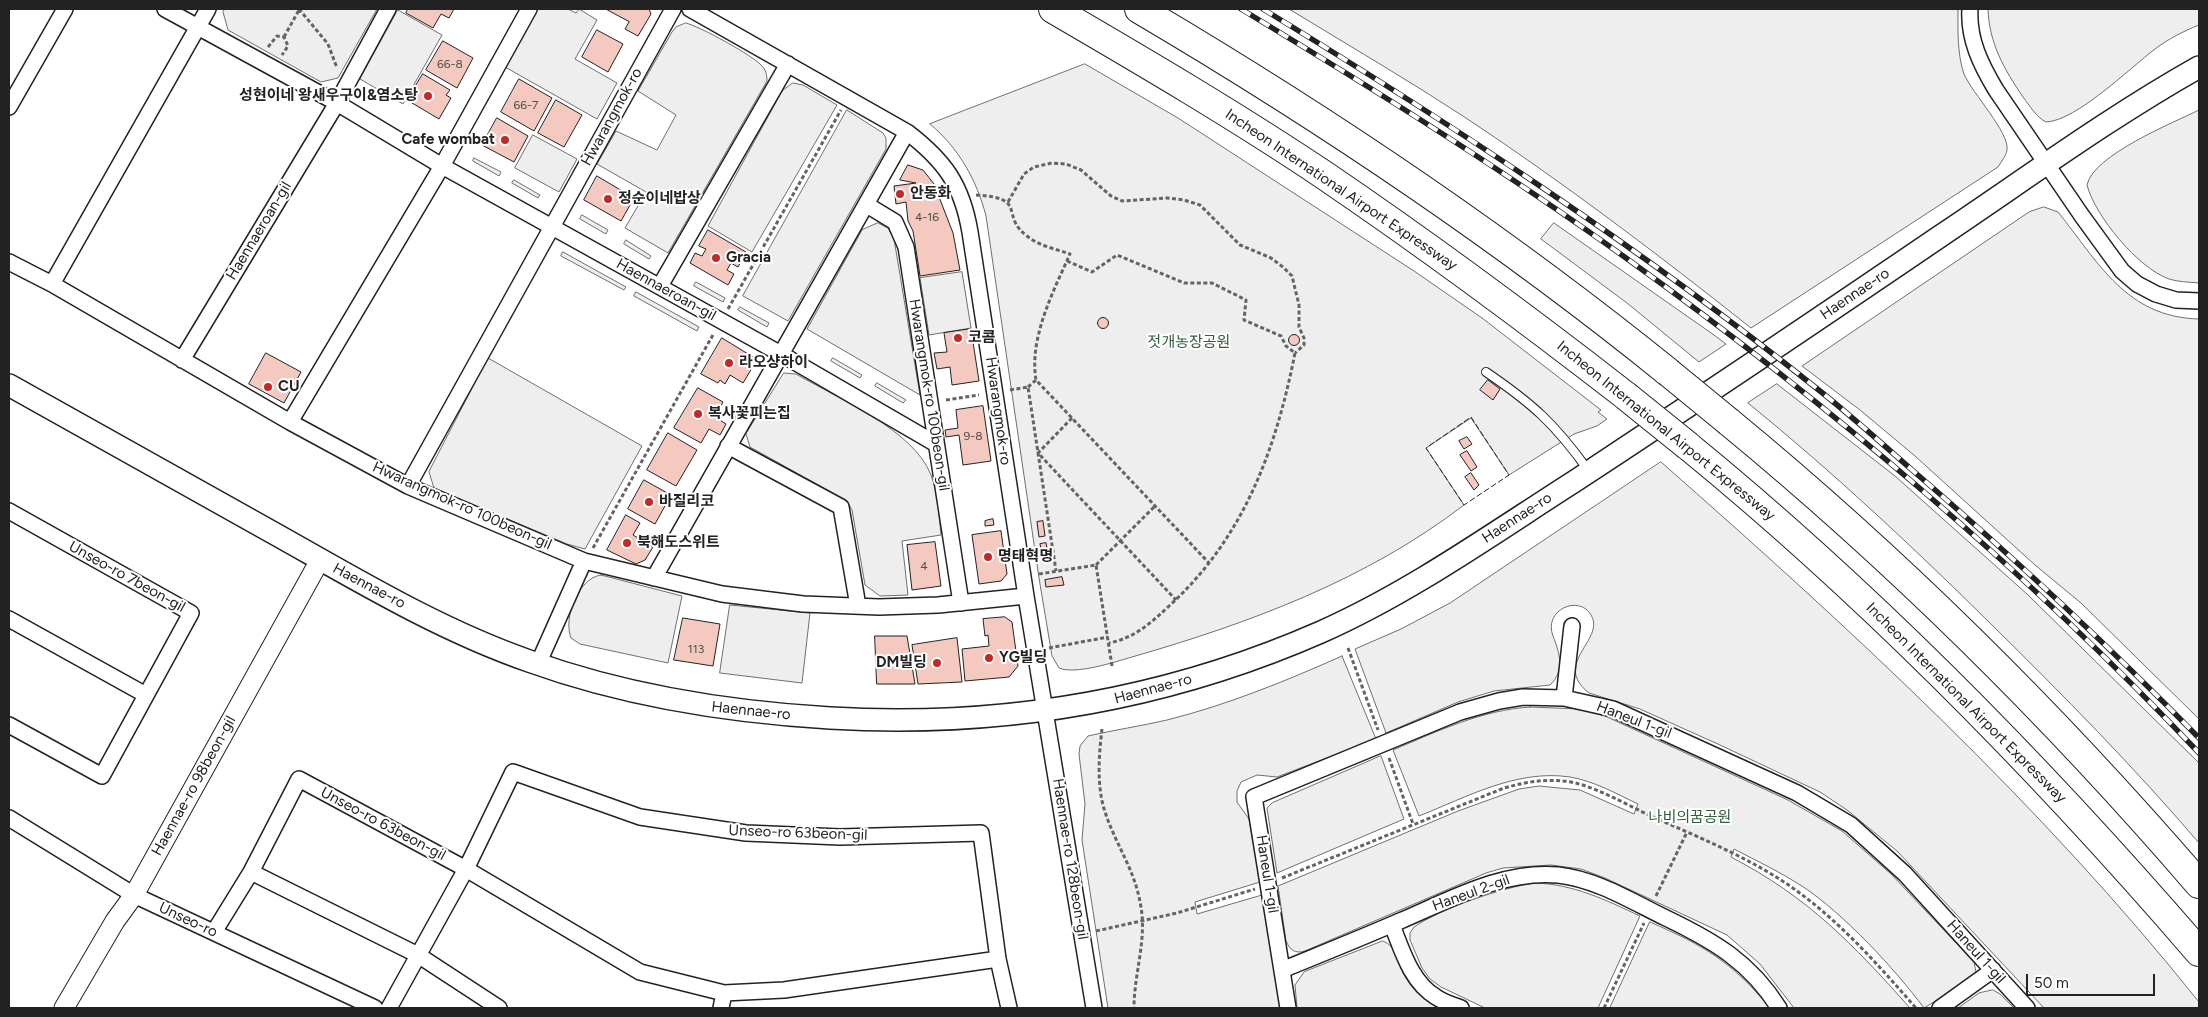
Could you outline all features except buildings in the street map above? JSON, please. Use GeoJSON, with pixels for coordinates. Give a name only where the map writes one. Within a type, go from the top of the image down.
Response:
{"type":"FeatureCollection","features":[{"type":"Feature","properties":{"kind":"highway","name":"Incheon International Airport Expressway"},"geometry":{"type":"LineString","coordinates":[[1053,9],[1226,112],[1323,175],[1486,288],[1688,446],[1812,552],[1963,696],[2076,812],[2199,952]]}},
{"type":"Feature","properties":{"kind":"highway"},"geometry":{"type":"LineString","coordinates":[[1139,9],[1332,128],[1437,198],[1611,326],[1668,372],[1835,512],[1925,597],[2045,716],[2145,821],[2199,884]]}},
{"type":"Feature","properties":{"kind":"main road","name":"Haennae-ro"},"geometry":{"type":"LineString","coordinates":[[9,385],[320,560],[441,624],[482,643],[538,664],[673,700],[774,714],[911,720],[1046,710],[1090,704],[1176,684],[1266,654],[1325,630],[1437,570],[1781,345],[2046,165],[2199,67]]}},
{"type":"Feature","properties":{"kind":"street"},"geometry":{"type":"LineString","coordinates":[[9,107],[65,9]]}},
{"type":"Feature","properties":{"kind":"street","name":"Haennaeroan-gil"},"geometry":{"type":"LineString","coordinates":[[165,9],[337,103],[442,166],[781,354],[936,444]]}},
{"type":"Feature","properties":{"kind":"street"},"geometry":{"type":"LineString","coordinates":[[52,284],[208,9]]}},
{"type":"Feature","properties":{"kind":"street"},"geometry":{"type":"LineString","coordinates":[[337,103],[388,9]]}},
{"type":"Feature","properties":{"kind":"street"},"geometry":{"type":"LineString","coordinates":[[290,422],[442,166],[529,9]]}},
{"type":"Feature","properties":{"kind":"street","name":"Hwarangmok-ro"},"geometry":{"type":"LineString","coordinates":[[551,226],[672,9]]}},
{"type":"Feature","properties":{"kind":"street","name":"Hwarangmok-ro"},"geometry":{"type":"LineString","coordinates":[[690,9],[907,132],[932,150],[948,172],[966,212],[1026,596],[1046,710]]}},
{"type":"Feature","properties":{"kind":"street"},"geometry":{"type":"LineString","coordinates":[[1970,9],[1972,40],[1981,64],[2046,165],[2111,258],[2137,284],[2156,294],[2176,300],[2199,301]]}},
{"type":"Feature","properties":{"kind":"street"},"geometry":{"type":"LineString","coordinates":[[660,286],[788,64]]}},
{"type":"Feature","properties":{"kind":"street","name":"Haennaeroan-gil"},"geometry":{"type":"LineString","coordinates":[[182,360],[337,103]]}},
{"type":"Feature","properties":{"kind":"street"},"geometry":{"type":"LineString","coordinates":[[654,578],[907,132]]}},
{"type":"Feature","properties":{"kind":"street","name":"Hwarangmok-ro 100beon-gil"},"geometry":{"type":"LineString","coordinates":[[867,205],[895,222],[906,247],[961,603]]}},
{"type":"Feature","properties":{"kind":"street"},"geometry":{"type":"LineString","coordinates":[[408,486],[551,226]]}},
{"type":"Feature","properties":{"kind":"street","name":"Hwarangmok-ro 100beon-gil"},"geometry":{"type":"LineString","coordinates":[[9,262],[52,284],[290,422],[408,486],[588,555],[654,578],[732,596],[804,604],[858,606],[961,603],[1026,596]]}},
{"type":"Feature","properties":{"kind":"street"},"geometry":{"type":"LineString","coordinates":[[728,446],[841,507],[858,606]]}},
{"type":"Feature","properties":{"kind":"street","name":"Unseo-ro 7beon-gil"},"geometry":{"type":"LineString","coordinates":[[9,511],[191,613],[102,776],[9,724]]}},
{"type":"Feature","properties":{"kind":"street"},"geometry":{"type":"LineString","coordinates":[[538,664],[588,555]]}},
{"type":"Feature","properties":{"kind":"street","name":"Haennae-ro 98beon-gil"},"geometry":{"type":"LineString","coordinates":[[64,1008],[115,921],[134,895],[320,560]]}},
{"type":"Feature","properties":{"kind":"street"},"geometry":{"type":"LineString","coordinates":[[9,619],[146,695]]}},
{"type":"Feature","properties":{"kind":"street"},"geometry":{"type":"LineString","coordinates":[[1564,698],[1572,626]]}},
{"type":"Feature","properties":{"kind":"street","name":"Haneul 1-gil"},"geometry":{"type":"LineString","coordinates":[[1288,1008],[1254,797],[1479,706],[1523,698],[1564,698],[1613,709],[1647,722],[1797,793],[1851,825],[1905,874],[2027,1008]]}},
{"type":"Feature","properties":{"kind":"street","name":"Haennae-ro 128beon-gil"},"geometry":{"type":"LineString","coordinates":[[1046,710],[1094,1008]]}},
{"type":"Feature","properties":{"kind":"street","name":"Unseo-ro 63beon-gil"},"geometry":{"type":"LineString","coordinates":[[389,1008],[466,869],[513,772],[640,817],[746,834],[840,837],[981,833],[998,958],[1009,1008]]}},
{"type":"Feature","properties":{"kind":"street","name":"Unseo-ro 63beon-gil"},"geometry":{"type":"LineString","coordinates":[[251,872],[299,779],[466,869],[640,972],[724,993],[784,990],[998,958]]}},
{"type":"Feature","properties":{"kind":"street","name":"Unseo-ro"},"geometry":{"type":"LineString","coordinates":[[9,818],[134,895],[375,1008]]}},
{"type":"Feature","properties":{"kind":"street"},"geometry":{"type":"LineString","coordinates":[[214,932],[251,872],[418,955],[500,1008]]}},
{"type":"Feature","properties":{"kind":"street","name":"Haneul 2-gil"},"geometry":{"type":"LineString","coordinates":[[1282,970],[1494,882],[1536,875],[1578,879],[1628,899],[1718,944],[1752,972],[1769,992],[1779,1008]]}},
{"type":"Feature","properties":{"kind":"street"},"geometry":{"type":"LineString","coordinates":[[1392,925],[1412,970],[1422,986],[1436,997],[1461,1008]]}},
{"type":"Feature","properties":{"kind":"street"},"geometry":{"type":"LineString","coordinates":[[1940,1008],[1993,970]]}},
{"type":"Feature","properties":{"kind":"street"},"geometry":{"type":"LineString","coordinates":[[721,1008],[724,993]]}},
{"type":"Feature","properties":{"kind":"lane"},"geometry":{"type":"LineString","coordinates":[[1486,372],[1516,392],[1550,420],[1589,471]]}},
{"type":"Feature","properties":{"kind":"path"},"geometry":{"type":"LineString","coordinates":[[284,37],[299,9],[328,44],[339,75]]}},
{"type":"Feature","properties":{"kind":"path"},"geometry":{"type":"LineString","coordinates":[[268,47],[277,36],[284,37]]}},
{"type":"Feature","properties":{"kind":"path"},"geometry":{"type":"LineString","coordinates":[[282,55],[288,46],[284,37]]}},
{"type":"Feature","properties":{"kind":"path"},"geometry":{"type":"LineString","coordinates":[[726,312],[843,106]]}},
{"type":"Feature","properties":{"kind":"path"},"geometry":{"type":"LineString","coordinates":[[1008,202],[1024,174],[1034,167],[1052,162],[1066,164],[1081,170],[1111,196],[1122,201],[1166,198],[1184,200],[1200,205],[1240,245],[1271,258],[1292,276],[1299,305],[1299,327],[1304,338],[1304,345],[1295,353],[1286,400],[1263,470],[1234,527],[1209,563],[1176,600],[1138,633],[1123,640],[1109,643]]}},
{"type":"Feature","properties":{"kind":"path"},"geometry":{"type":"LineString","coordinates":[[973,195],[995,196],[1008,202],[1016,223],[1027,237],[1070,254],[1041,327],[1036,352],[1036,380],[1209,563]]}},
{"type":"Feature","properties":{"kind":"path"},"geometry":{"type":"LineString","coordinates":[[1067,261],[1092,272],[1117,255],[1184,283],[1212,283],[1246,300],[1244,320],[1281,336],[1286,346],[1295,353]]}},
{"type":"Feature","properties":{"kind":"path"},"geometry":{"type":"LineString","coordinates":[[588,555],[716,328]]}},
{"type":"Feature","properties":{"kind":"path"},"geometry":{"type":"LineString","coordinates":[[1007,390],[1028,387],[1036,380]]}},
{"type":"Feature","properties":{"kind":"path"},"geometry":{"type":"LineString","coordinates":[[1028,387],[1056,571]]}},
{"type":"Feature","properties":{"kind":"path"},"geometry":{"type":"LineString","coordinates":[[942,401],[985,394]]}},
{"type":"Feature","properties":{"kind":"path"},"geometry":{"type":"LineString","coordinates":[[1038,453],[1072,418]]}},
{"type":"Feature","properties":{"kind":"path"},"geometry":{"type":"LineString","coordinates":[[1038,453],[1176,600]]}},
{"type":"Feature","properties":{"kind":"path"},"geometry":{"type":"LineString","coordinates":[[1035,575],[1096,564],[1155,506]]}},
{"type":"Feature","properties":{"kind":"path"},"geometry":{"type":"LineString","coordinates":[[1096,564],[1112,666]]}},
{"type":"Feature","properties":{"kind":"path"},"geometry":{"type":"LineString","coordinates":[[1048,648],[1108,637]]}},
{"type":"Feature","properties":{"kind":"path"},"geometry":{"type":"LineString","coordinates":[[1348,648],[1380,734]]}},
{"type":"Feature","properties":{"kind":"path"},"geometry":{"type":"LineString","coordinates":[[1102,729],[1099,776],[1104,806],[1131,870],[1143,921],[1143,935],[1134,989],[1134,1008]]}},
{"type":"Feature","properties":{"kind":"path"},"geometry":{"type":"LineString","coordinates":[[1387,753],[1413,824]]}},
{"type":"Feature","properties":{"kind":"path"},"geometry":{"type":"LineString","coordinates":[[1280,879],[1504,788],[1530,781],[1571,782],[1593,789],[1686,832],[1761,869],[1801,894],[1838,926],[1916,1008]]}},
{"type":"Feature","properties":{"kind":"path"},"geometry":{"type":"LineString","coordinates":[[1653,901],[1686,832]]}},
{"type":"Feature","properties":{"kind":"path"},"geometry":{"type":"LineString","coordinates":[[1093,932],[1177,913],[1260,888]]}},
{"type":"Feature","properties":{"kind":"path"},"geometry":{"type":"LineString","coordinates":[[1604,1008],[1645,919]]}},
{"type":"Feature","properties":{"kind":"green space"},"geometry":{"type":"Polygon","coordinates":[[[225,9],[377,9],[338,78],[321,82],[228,30],[223,12],[225,9]]]}},
{"type":"Feature","properties":{"kind":"green space"},"geometry":{"type":"Polygon","coordinates":[[[537,9],[568,9],[576,13],[579,9],[597,20],[575,59],[617,83],[597,119],[505,67],[537,9]]]}},
{"type":"Feature","properties":{"kind":"green space"},"geometry":{"type":"Polygon","coordinates":[[[1289,9],[1958,9],[1959,50],[1964,74],[1997,123],[2003,134],[2007,150],[2005,157],[1998,167],[1751,328],[1611,220],[1503,143],[1422,90],[1289,9]]]}},
{"type":"Feature","properties":{"kind":"green space"},"geometry":{"type":"Polygon","coordinates":[[[1988,9],[2199,9],[2199,25],[2160,45],[2102,92],[2072,113],[2046,122],[2031,108],[2004,66],[1991,33],[1988,9]]]}},
{"type":"Feature","properties":{"kind":"green space"},"geometry":{"type":"Polygon","coordinates":[[[398,10],[442,35],[403,104],[360,79],[398,10]]]}},
{"type":"Feature","properties":{"kind":"green space"},"geometry":{"type":"Polygon","coordinates":[[[686,23],[749,55],[762,66],[767,81],[668,253],[625,228],[646,192],[597,164],[616,131],[657,150],[676,115],[638,91],[672,32],[676,27],[686,23]]]}},
{"type":"Feature","properties":{"kind":"green space","name":"젓개농장공원"},"geometry":{"type":"Polygon","coordinates":[[[1085,64],[1178,118],[1414,271],[1482,318],[1601,410],[1598,412],[1607,419],[1597,426],[1574,434],[1509,475],[1471,418],[1426,448],[1464,505],[1426,532],[1387,556],[1305,596],[1263,614],[1220,629],[1106,665],[1075,670],[1059,668],[1052,656],[1039,578],[986,216],[978,190],[966,166],[950,144],[930,124],[1085,64]]]}},
{"type":"Feature","properties":{"kind":"green space"},"geometry":{"type":"Polygon","coordinates":[[[793,83],[803,85],[837,105],[752,252],[708,226],[782,91],[793,83]]]}},
{"type":"Feature","properties":{"kind":"green space"},"geometry":{"type":"Polygon","coordinates":[[[847,110],[883,133],[886,138],[886,149],[788,321],[743,296],[847,110]]]}},
{"type":"Feature","properties":{"kind":"green space"},"geometry":{"type":"Polygon","coordinates":[[[2199,110],[2199,283],[2169,279],[2144,264],[2119,240],[2108,225],[2087,185],[2092,174],[2103,162],[2136,141],[2199,110]]]}},
{"type":"Feature","properties":{"kind":"green space"},"geometry":{"type":"Polygon","coordinates":[[[533,135],[577,159],[559,192],[515,168],[533,135]]]}},
{"type":"Feature","properties":{"kind":"green space"},"geometry":{"type":"Polygon","coordinates":[[[474,158],[501,172],[499,176],[473,161],[474,158]]]}},
{"type":"Feature","properties":{"kind":"green space"},"geometry":{"type":"Polygon","coordinates":[[[514,180],[540,195],[538,198],[512,183],[514,180]]]}},
{"type":"Feature","properties":{"kind":"green space"},"geometry":{"type":"Polygon","coordinates":[[[2044,207],[2058,212],[2101,268],[2133,298],[2152,309],[2174,316],[2199,319],[2199,719],[2081,603],[2035,565],[1915,456],[1860,410],[1802,366],[2029,212],[2044,207]]]}},
{"type":"Feature","properties":{"kind":"green space"},"geometry":{"type":"Polygon","coordinates":[[[582,215],[608,230],[606,234],[580,219],[582,215]]]}},
{"type":"Feature","properties":{"kind":"green space"},"geometry":{"type":"Polygon","coordinates":[[[878,223],[888,228],[894,239],[920,395],[807,329],[862,230],[878,223]]]}},
{"type":"Feature","properties":{"kind":"green space"},"geometry":{"type":"Polygon","coordinates":[[[1554,223],[1726,344],[1699,362],[1627,303],[1541,239],[1554,223]]]}},
{"type":"Feature","properties":{"kind":"green space"},"geometry":{"type":"Polygon","coordinates":[[[626,240],[651,256],[649,259],[624,244],[626,240]]]}},
{"type":"Feature","properties":{"kind":"green space"},"geometry":{"type":"Polygon","coordinates":[[[563,252],[626,287],[624,290],[561,256],[563,252]]]}},
{"type":"Feature","properties":{"kind":"green space"},"geometry":{"type":"Polygon","coordinates":[[[962,272],[971,328],[929,335],[920,278],[962,272]]]}},
{"type":"Feature","properties":{"kind":"green space"},"geometry":{"type":"Polygon","coordinates":[[[696,282],[725,298],[723,302],[694,286],[696,282]]]}},
{"type":"Feature","properties":{"kind":"green space"},"geometry":{"type":"Polygon","coordinates":[[[636,292],[699,327],[697,331],[634,296],[636,292]]]}},
{"type":"Feature","properties":{"kind":"green space"},"geometry":{"type":"Polygon","coordinates":[[[740,307],[769,323],[767,327],[738,310],[740,307]]]}},
{"type":"Feature","properties":{"kind":"green space"},"geometry":{"type":"Polygon","coordinates":[[[488,358],[642,446],[585,549],[567,544],[434,488],[429,472],[488,358]]]}},
{"type":"Feature","properties":{"kind":"green space"},"geometry":{"type":"Polygon","coordinates":[[[833,358],[862,375],[860,378],[831,361],[833,358]]]}},
{"type":"Feature","properties":{"kind":"green space"},"geometry":{"type":"Polygon","coordinates":[[[784,373],[796,374],[872,416],[908,443],[922,458],[931,475],[937,497],[941,535],[902,541],[908,595],[880,596],[865,585],[852,510],[847,501],[750,447],[746,434],[784,373]]]}},
{"type":"Feature","properties":{"kind":"green space"},"geometry":{"type":"Polygon","coordinates":[[[877,383],[906,400],[903,403],[875,386],[877,383]]]}},
{"type":"Feature","properties":{"kind":"green space"},"geometry":{"type":"Polygon","coordinates":[[[1777,384],[1895,476],[2027,594],[2199,763],[2199,843],[2098,732],[1962,595],[1842,483],[1748,403],[1777,384]]]}},
{"type":"Feature","properties":{"kind":"green space"},"geometry":{"type":"Polygon","coordinates":[[[1661,462],[1803,589],[1942,720],[2075,857],[2199,1002],[2199,1008],[2044,1008],[1897,851],[1847,810],[1820,792],[1720,745],[1640,709],[1589,693],[1579,682],[1575,672],[1581,652],[1592,634],[1594,624],[1591,615],[1586,609],[1579,606],[1564,608],[1557,612],[1553,619],[1551,627],[1560,662],[1558,674],[1550,685],[1494,691],[1458,702],[1386,733],[1355,649],[1401,629],[1450,603],[1661,462]]]}},
{"type":"Feature","properties":{"kind":"green space"},"geometry":{"type":"Polygon","coordinates":[[[601,575],[682,596],[668,663],[580,644],[571,638],[569,620],[574,600],[585,583],[601,575]]]}},
{"type":"Feature","properties":{"kind":"green space"},"geometry":{"type":"Polygon","coordinates":[[[730,605],[810,613],[802,683],[720,673],[730,605]]]}},
{"type":"Feature","properties":{"kind":"green space"},"geometry":{"type":"Polygon","coordinates":[[[1342,656],[1376,739],[1277,777],[1257,775],[1241,782],[1237,791],[1237,802],[1249,819],[1260,882],[1195,902],[1197,914],[1262,895],[1281,1008],[1108,1008],[1082,840],[1085,804],[1079,754],[1080,746],[1088,736],[1167,720],[1212,707],[1278,683],[1342,656]]]}},
{"type":"Feature","properties":{"kind":"green space","name":"나비의꿈공원"},"geometry":{"type":"Polygon","coordinates":[[[1530,707],[1580,709],[1605,716],[1788,800],[1842,831],[1891,874],[1974,962],[1976,972],[1973,978],[1924,1008],[1883,959],[1835,911],[1802,886],[1734,849],[1731,857],[1783,888],[1806,905],[1849,943],[1910,1008],[1794,1008],[1760,964],[1727,935],[1605,878],[1581,869],[1551,865],[1503,868],[1486,873],[1305,951],[1296,952],[1291,949],[1286,941],[1278,886],[1458,811],[1519,789],[1539,786],[1580,790],[1634,814],[1638,804],[1614,792],[1579,779],[1550,776],[1531,777],[1493,786],[1419,816],[1393,750],[1460,722],[1495,712],[1530,707]]]}},
{"type":"Feature","properties":{"kind":"green space"},"geometry":{"type":"Polygon","coordinates":[[[1381,756],[1404,819],[1277,873],[1267,808],[1272,803],[1381,756]]]}},
{"type":"Feature","properties":{"kind":"green space"},"geometry":{"type":"Polygon","coordinates":[[[1535,883],[1563,886],[1576,890],[1640,916],[1598,1008],[1485,1008],[1441,987],[1430,979],[1422,968],[1410,940],[1410,933],[1414,927],[1455,906],[1506,889],[1535,883]]]}},
{"type":"Feature","properties":{"kind":"green space"},"geometry":{"type":"Polygon","coordinates":[[[1650,922],[1687,939],[1730,967],[1770,1008],[1610,1008],[1650,922]]]}},
{"type":"Feature","properties":{"kind":"green space"},"geometry":{"type":"Polygon","coordinates":[[[1383,941],[1388,943],[1394,950],[1410,985],[1428,1002],[1440,1008],[1297,1008],[1295,985],[1304,972],[1383,941]]]}},
{"type":"Feature","properties":{"kind":"green space"},"geometry":{"type":"Polygon","coordinates":[[[1993,990],[2000,994],[2014,1008],[1958,1008],[1979,993],[1993,990]]]}},
{"type":"Feature","properties":{"kind":"railway"},"geometry":{"type":"LineString","coordinates":[[1241,9],[1388,99],[1532,193],[1702,313],[1777,371],[1924,492],[1996,555],[2134,686],[2199,753]]}},
{"type":"Feature","properties":{"kind":"railway"},"geometry":{"type":"LineString","coordinates":[[1263,9],[1405,97],[1545,189],[1682,286],[1815,387],[1985,534],[2058,600],[2199,738]]}},
{"type":"Feature","properties":{"kind":"fence"},"geometry":{"type":"LineString","coordinates":[[1471,417],[1509,475],[1464,505],[1426,448],[1471,417]]}},
{"type":"Feature","properties":{"kind":"place","name":"성현이네 왕새우구이&염소탕"},"geometry":{"type":"Point","coordinates":[428,96]}},
{"type":"Feature","properties":{"kind":"place","name":"Cafe wombat"},"geometry":{"type":"Point","coordinates":[505,140]}},
{"type":"Feature","properties":{"kind":"place","name":"안동화"},"geometry":{"type":"Point","coordinates":[900,194]}},
{"type":"Feature","properties":{"kind":"place","name":"정순이네밥상"},"geometry":{"type":"Point","coordinates":[608,199]}},
{"type":"Feature","properties":{"kind":"place","name":"Gracia"},"geometry":{"type":"Point","coordinates":[716,258]}},
{"type":"Feature","properties":{"kind":"place","name":"코콤"},"geometry":{"type":"Point","coordinates":[958,338]}},
{"type":"Feature","properties":{"kind":"place","name":"라오샹하이"},"geometry":{"type":"Point","coordinates":[729,363]}},
{"type":"Feature","properties":{"kind":"place","name":"CU"},"geometry":{"type":"Point","coordinates":[268,387]}},
{"type":"Feature","properties":{"kind":"place","name":"복사꽃피는집"},"geometry":{"type":"Point","coordinates":[698,414]}},
{"type":"Feature","properties":{"kind":"place","name":"바질리코"},"geometry":{"type":"Point","coordinates":[649,502]}},
{"type":"Feature","properties":{"kind":"place","name":"북해도스위트"},"geometry":{"type":"Point","coordinates":[627,543]}},
{"type":"Feature","properties":{"kind":"place","name":"명태혁명"},"geometry":{"type":"Point","coordinates":[988,557]}},
{"type":"Feature","properties":{"kind":"place","name":"YG빌딩"},"geometry":{"type":"Point","coordinates":[989,658]}},
{"type":"Feature","properties":{"kind":"place","name":"DM빌딩"},"geometry":{"type":"Point","coordinates":[937,663]}}]}
